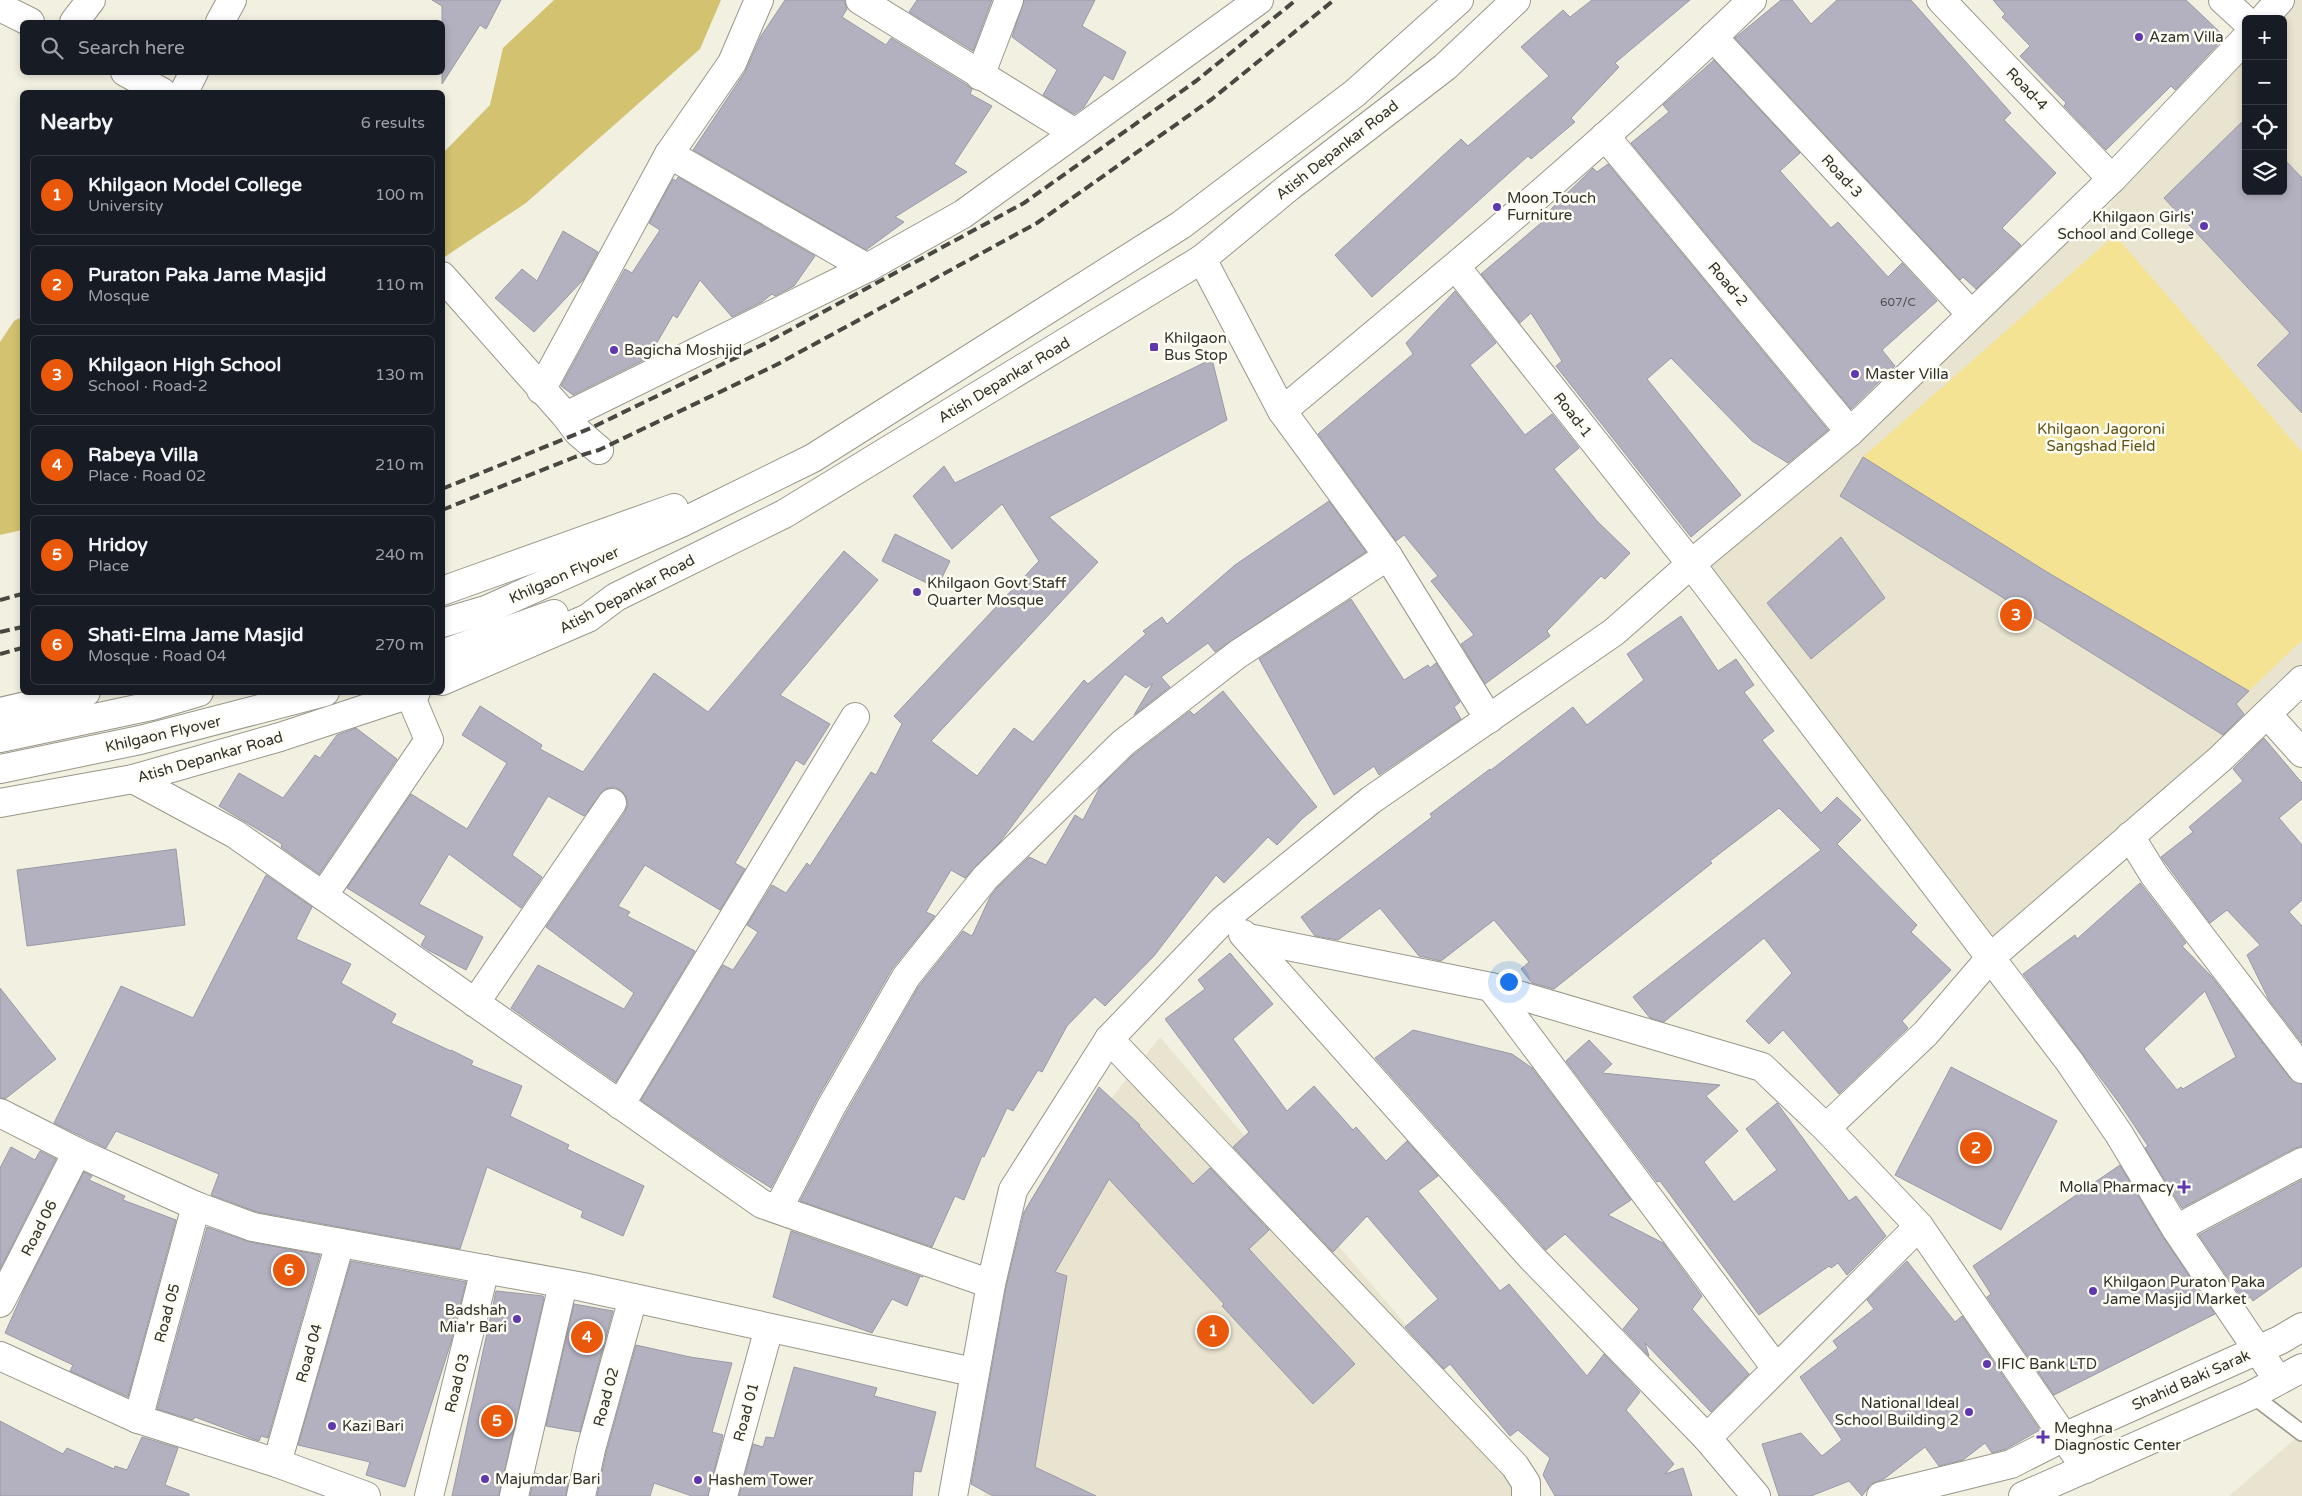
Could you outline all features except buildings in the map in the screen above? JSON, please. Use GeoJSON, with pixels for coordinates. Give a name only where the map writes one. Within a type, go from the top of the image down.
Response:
{"type":"FeatureCollection","features":[{"type":"Feature","properties":{"kind":"street"},"geometry":{"type":"LineString","coordinates":[[76,20],[91,0]]}},
{"type":"Feature","properties":{"kind":"street"},"geometry":{"type":"LineString","coordinates":[[221,20],[232,0]]}},
{"type":"Feature","properties":{"kind":"street"},"geometry":{"type":"LineString","coordinates":[[542,390],[669,154],[732,63],[759,0]]}},
{"type":"Feature","properties":{"kind":"street"},"geometry":{"type":"LineString","coordinates":[[860,0],[980,76],[1075,133]]}},
{"type":"Feature","properties":{"kind":"street"},"geometry":{"type":"LineString","coordinates":[[980,76],[1009,0]]}},
{"type":"Feature","properties":{"kind":"street"},"geometry":{"type":"LineString","coordinates":[[566,416],[866,268],[963,214],[1259,0]]}},
{"type":"Feature","properties":{"kind":"street"},"geometry":{"type":"LineString","coordinates":[[445,590],[677,507],[755,476],[813,458],[1181,225],[1355,93],[1459,0]]}},
{"type":"Feature","properties":{"kind":"street","name":"Atish Depankar Road"},"geometry":{"type":"LineString","coordinates":[[445,680],[588,618],[616,597],[784,514],[1202,259],[1289,187],[1445,67],[1516,0]]}},
{"type":"Feature","properties":{"kind":"street"},"geometry":{"type":"LineString","coordinates":[[1282,411],[1456,267],[1683,68],[1752,0]]}},
{"type":"Feature","properties":{"kind":"street","name":"Road-4"},"geometry":{"type":"LineString","coordinates":[[1942,0],[2112,179]]}},
{"type":"Feature","properties":{"kind":"street"},"geometry":{"type":"LineString","coordinates":[[2223,0],[2242,17]]}},
{"type":"Feature","properties":{"kind":"street"},"geometry":{"type":"LineString","coordinates":[[2267,15],[2280,0]]}},
{"type":"Feature","properties":{"kind":"street"},"geometry":{"type":"LineString","coordinates":[[0,7],[26,20]]}},
{"type":"Feature","properties":{"kind":"street","name":"Road-3"},"geometry":{"type":"LineString","coordinates":[[1713,37],[1971,314]]}},
{"type":"Feature","properties":{"kind":"street"},"geometry":{"type":"LineString","coordinates":[[953,1496],[991,1284],[1013,1190],[1108,1039],[1223,920],[1371,800],[1614,632],[1691,564],[1850,432],[2112,179],[2242,42]]}},
{"type":"Feature","properties":{"kind":"street"},"geometry":{"type":"LineString","coordinates":[[131,75],[158,90]]}},
{"type":"Feature","properties":{"kind":"street"},"geometry":{"type":"LineString","coordinates":[[185,90],[192,75]]}},
{"type":"Feature","properties":{"kind":"street","name":"Road-2"},"geometry":{"type":"LineString","coordinates":[[1605,136],[1850,432]]}},
{"type":"Feature","properties":{"kind":"street"},"geometry":{"type":"LineString","coordinates":[[669,154],[866,268]]}},
{"type":"Feature","properties":{"kind":"street"},"geometry":{"type":"LineString","coordinates":[[1181,225],[1202,259],[1282,411],[1388,556],[1490,719]]}},
{"type":"Feature","properties":{"kind":"street","name":"Road-1"},"geometry":{"type":"LineString","coordinates":[[1456,267],[1691,564],[2069,1061],[2119,1134],[2176,1229],[2278,1380]]}},
{"type":"Feature","properties":{"kind":"street"},"geometry":{"type":"LineString","coordinates":[[445,279],[578,432],[599,450]]}},
{"type":"Feature","properties":{"kind":"street","name":"Khilgaon Flyover"},"geometry":{"type":"LineString","coordinates":[[445,622],[486,610],[683,522],[813,458]]}},
{"type":"Feature","properties":{"kind":"street"},"geometry":{"type":"LineString","coordinates":[[778,1208],[831,1107],[906,977],[985,878],[1123,744],[1238,654],[1388,556]]}},
{"type":"Feature","properties":{"kind":"street","name":"Khilgaon Flyover"},"geometry":{"type":"LineString","coordinates":[[445,653],[586,603],[616,597]]}},
{"type":"Feature","properties":{"kind":"street"},"geometry":{"type":"LineString","coordinates":[[1826,1128],[1926,1033],[1990,957],[2220,758],[2302,680]]}},
{"type":"Feature","properties":{"kind":"street"},"geometry":{"type":"LineString","coordinates":[[0,712],[73,695]]}},
{"type":"Feature","properties":{"kind":"street","name":"Khilgaon Flyover"},"geometry":{"type":"LineString","coordinates":[[0,738],[151,706],[190,695]]}},
{"type":"Feature","properties":{"kind":"street","name":"Khilgaon Flyover"},"geometry":{"type":"LineString","coordinates":[[0,769],[149,738],[314,695]]}},
{"type":"Feature","properties":{"kind":"street","name":"Atish Depankar Road"},"geometry":{"type":"LineString","coordinates":[[0,803],[133,779],[280,738],[410,695]]}},
{"type":"Feature","properties":{"kind":"street"},"geometry":{"type":"LineString","coordinates":[[323,896],[429,740],[413,695]]}},
{"type":"Feature","properties":{"kind":"street"},"geometry":{"type":"LineString","coordinates":[[2267,714],[2302,753]]}},
{"type":"Feature","properties":{"kind":"street"},"geometry":{"type":"LineString","coordinates":[[620,1105],[856,717]]}},
{"type":"Feature","properties":{"kind":"street"},"geometry":{"type":"LineString","coordinates":[[133,779],[235,834],[762,1204],[778,1208],[991,1284]]}},
{"type":"Feature","properties":{"kind":"street"},"geometry":{"type":"LineString","coordinates":[[475,1003],[612,803]]}},
{"type":"Feature","properties":{"kind":"street"},"geometry":{"type":"LineString","coordinates":[[2130,836],[2154,875],[2302,1070]]}},
{"type":"Feature","properties":{"kind":"street"},"geometry":{"type":"LineString","coordinates":[[1223,920],[1248,938],[1531,1257],[1707,1438],[1756,1496]]}},
{"type":"Feature","properties":{"kind":"street"},"geometry":{"type":"LineString","coordinates":[[1248,938],[1491,987],[1762,1067],[1826,1128],[1919,1226],[2086,1468]]}},
{"type":"Feature","properties":{"kind":"street"},"geometry":{"type":"LineString","coordinates":[[1491,987],[1776,1368]]}},
{"type":"Feature","properties":{"kind":"street"},"geometry":{"type":"LineString","coordinates":[[1108,1039],[1515,1466],[1526,1483],[1526,1496]]}},
{"type":"Feature","properties":{"kind":"street"},"geometry":{"type":"LineString","coordinates":[[0,1113],[77,1152],[196,1206],[253,1227],[633,1298],[974,1372]]}},
{"type":"Feature","properties":{"kind":"street","name":"Road 06"},"geometry":{"type":"LineString","coordinates":[[0,1303],[77,1152]]}},
{"type":"Feature","properties":{"kind":"street"},"geometry":{"type":"LineString","coordinates":[[2176,1229],[2302,1162]]}},
{"type":"Feature","properties":{"kind":"street","name":"Road 05"},"geometry":{"type":"LineString","coordinates":[[138,1419],[196,1206]]}},
{"type":"Feature","properties":{"kind":"street"},"geometry":{"type":"LineString","coordinates":[[1707,1438],[1919,1226]]}},
{"type":"Feature","properties":{"kind":"street","name":"Road 04"},"geometry":{"type":"LineString","coordinates":[[277,1463],[340,1243]]}},
{"type":"Feature","properties":{"kind":"street","name":"Road 03"},"geometry":{"type":"LineString","coordinates":[[429,1496],[485,1269]]}},
{"type":"Feature","properties":{"kind":"street"},"geometry":{"type":"LineString","coordinates":[[514,1496],[563,1284]]}},
{"type":"Feature","properties":{"kind":"street","name":"Road 02"},"geometry":{"type":"LineString","coordinates":[[581,1496],[591,1450],[633,1298]]}},
{"type":"Feature","properties":{"kind":"street","name":"Shahid Baki Sarak"},"geometry":{"type":"LineString","coordinates":[[1880,1496],[2011,1464],[2064,1436],[2258,1350],[2302,1327]]}},
{"type":"Feature","properties":{"kind":"street","name":"Road 01"},"geometry":{"type":"LineString","coordinates":[[723,1496],[769,1328]]}},
{"type":"Feature","properties":{"kind":"street"},"geometry":{"type":"LineString","coordinates":[[0,1356],[138,1419],[277,1463],[366,1496]]}},
{"type":"Feature","properties":{"kind":"street"},"geometry":{"type":"LineString","coordinates":[[2035,1494],[2086,1468],[2252,1395],[2302,1368]]}},
{"type":"Feature","properties":{"kind":"lane"},"geometry":{"type":"LineString","coordinates":[[2252,1395],[2302,1433]]}},
{"type":"Feature","properties":{"kind":"shaded area"},"geometry":{"type":"Polygon","coordinates":[[[554,0],[721,0],[700,49],[526,203],[445,257],[445,151],[490,105],[503,48],[554,0]]]}},
{"type":"Feature","properties":{"kind":"shaded area"},"geometry":{"type":"Polygon","coordinates":[[[2296,0],[2302,0],[2302,666],[1991,952],[1691,564],[2098,217],[2242,59],[2242,195],[2287,195],[2287,15],[2283,15],[2296,0]]]}},
{"type":"Feature","properties":{"kind":"shaded area"},"geometry":{"type":"Polygon","coordinates":[[[20,318],[20,530],[0,535],[0,342],[14,321],[20,318]]]}},
{"type":"Feature","properties":{"kind":"shaded area"},"geometry":{"type":"Polygon","coordinates":[[[1160,1037],[1531,1471],[1524,1496],[984,1496],[1038,1191],[1160,1037]]]}},
{"type":"Feature","properties":{"kind":"shaded area"},"geometry":{"type":"Polygon","coordinates":[[[2302,1433],[2302,1496],[2229,1496],[2302,1433]]]}},
{"type":"Feature","properties":{"kind":"green space","name":"Khilgaon Jagoroni Sangshad Field"},"geometry":{"type":"Polygon","coordinates":[[[2115,235],[2302,452],[2302,640],[2249,691],[2047,572],[1863,457],[2115,235]]]}},
{"type":"Feature","properties":{"kind":"railway"},"geometry":{"type":"LineString","coordinates":[[445,488],[591,428],[764,344],[1024,203],[1196,81],[1296,0]]}},
{"type":"Feature","properties":{"kind":"railway"},"geometry":{"type":"LineString","coordinates":[[445,509],[575,457],[599,450],[776,365],[1037,223],[1212,99],[1334,0]]}},
{"type":"Feature","properties":{"kind":"railway"},"geometry":{"type":"LineString","coordinates":[[0,600],[20,595]]}},
{"type":"Feature","properties":{"kind":"railway"},"geometry":{"type":"LineString","coordinates":[[0,632],[20,627]]}},
{"type":"Feature","properties":{"kind":"railway"},"geometry":{"type":"LineString","coordinates":[[0,654],[20,649]]}},
{"type":"Feature","properties":{"kind":"place","name":"Azam Villa"},"geometry":{"type":"Point","coordinates":[2139,37]}},
{"type":"Feature","properties":{"kind":"place","name":"Moon Touch Furniture"},"geometry":{"type":"Point","coordinates":[1497,207]}},
{"type":"Feature","properties":{"kind":"place","name":"Khilgaon Girls' School and College"},"geometry":{"type":"Point","coordinates":[2204,226]}},
{"type":"Feature","properties":{"kind":"place","name":"Khilgaon Bus Stop"},"geometry":{"type":"Point","coordinates":[1154,347]}},
{"type":"Feature","properties":{"kind":"place","name":"Bagicha Moshjid"},"geometry":{"type":"Point","coordinates":[614,350]}},
{"type":"Feature","properties":{"kind":"place","name":"Master Villa"},"geometry":{"type":"Point","coordinates":[1855,374]}},
{"type":"Feature","properties":{"kind":"place","name":"Khilgaon Govt Staff Quarter Mosque"},"geometry":{"type":"Point","coordinates":[917,592]}},
{"type":"Feature","properties":{"kind":"place","name":"Khilgaon High School"},"geometry":{"type":"Point","coordinates":[2016,615]}},
{"type":"Feature","properties":{"kind":"place","name":"Puraton Paka Jame Masjid"},"geometry":{"type":"Point","coordinates":[1976,1148]}},
{"type":"Feature","properties":{"kind":"place","name":"Molla Pharmacy"},"geometry":{"type":"Point","coordinates":[2184,1187]}},
{"type":"Feature","properties":{"kind":"place","name":"Shati-Elma Jame Masjid"},"geometry":{"type":"Point","coordinates":[289,1270]}},
{"type":"Feature","properties":{"kind":"place","name":"Khilgaon Puraton Paka Jame Masjid Market"},"geometry":{"type":"Point","coordinates":[2093,1291]}},
{"type":"Feature","properties":{"kind":"place","name":"Badshah Mia'r Bari"},"geometry":{"type":"Point","coordinates":[517,1319]}},
{"type":"Feature","properties":{"kind":"place","name":"Khilgaon Model College"},"geometry":{"type":"Point","coordinates":[1213,1331]}},
{"type":"Feature","properties":{"kind":"place","name":"Rabeya Villa"},"geometry":{"type":"Point","coordinates":[587,1337]}},
{"type":"Feature","properties":{"kind":"place","name":"IFIC Bank LTD"},"geometry":{"type":"Point","coordinates":[1987,1364]}},
{"type":"Feature","properties":{"kind":"place","name":"National Ideal School Building 2"},"geometry":{"type":"Point","coordinates":[1969,1412]}},
{"type":"Feature","properties":{"kind":"place","name":"Hridoy"},"geometry":{"type":"Point","coordinates":[497,1421]}},
{"type":"Feature","properties":{"kind":"place","name":"Kazi Bari"},"geometry":{"type":"Point","coordinates":[332,1426]}},
{"type":"Feature","properties":{"kind":"place","name":"Meghna Diagnostic Center"},"geometry":{"type":"Point","coordinates":[2043,1437]}},
{"type":"Feature","properties":{"kind":"place","name":"Majumdar Bari"},"geometry":{"type":"Point","coordinates":[485,1479]}},
{"type":"Feature","properties":{"kind":"place","name":"Hashem Tower"},"geometry":{"type":"Point","coordinates":[698,1480]}}]}
